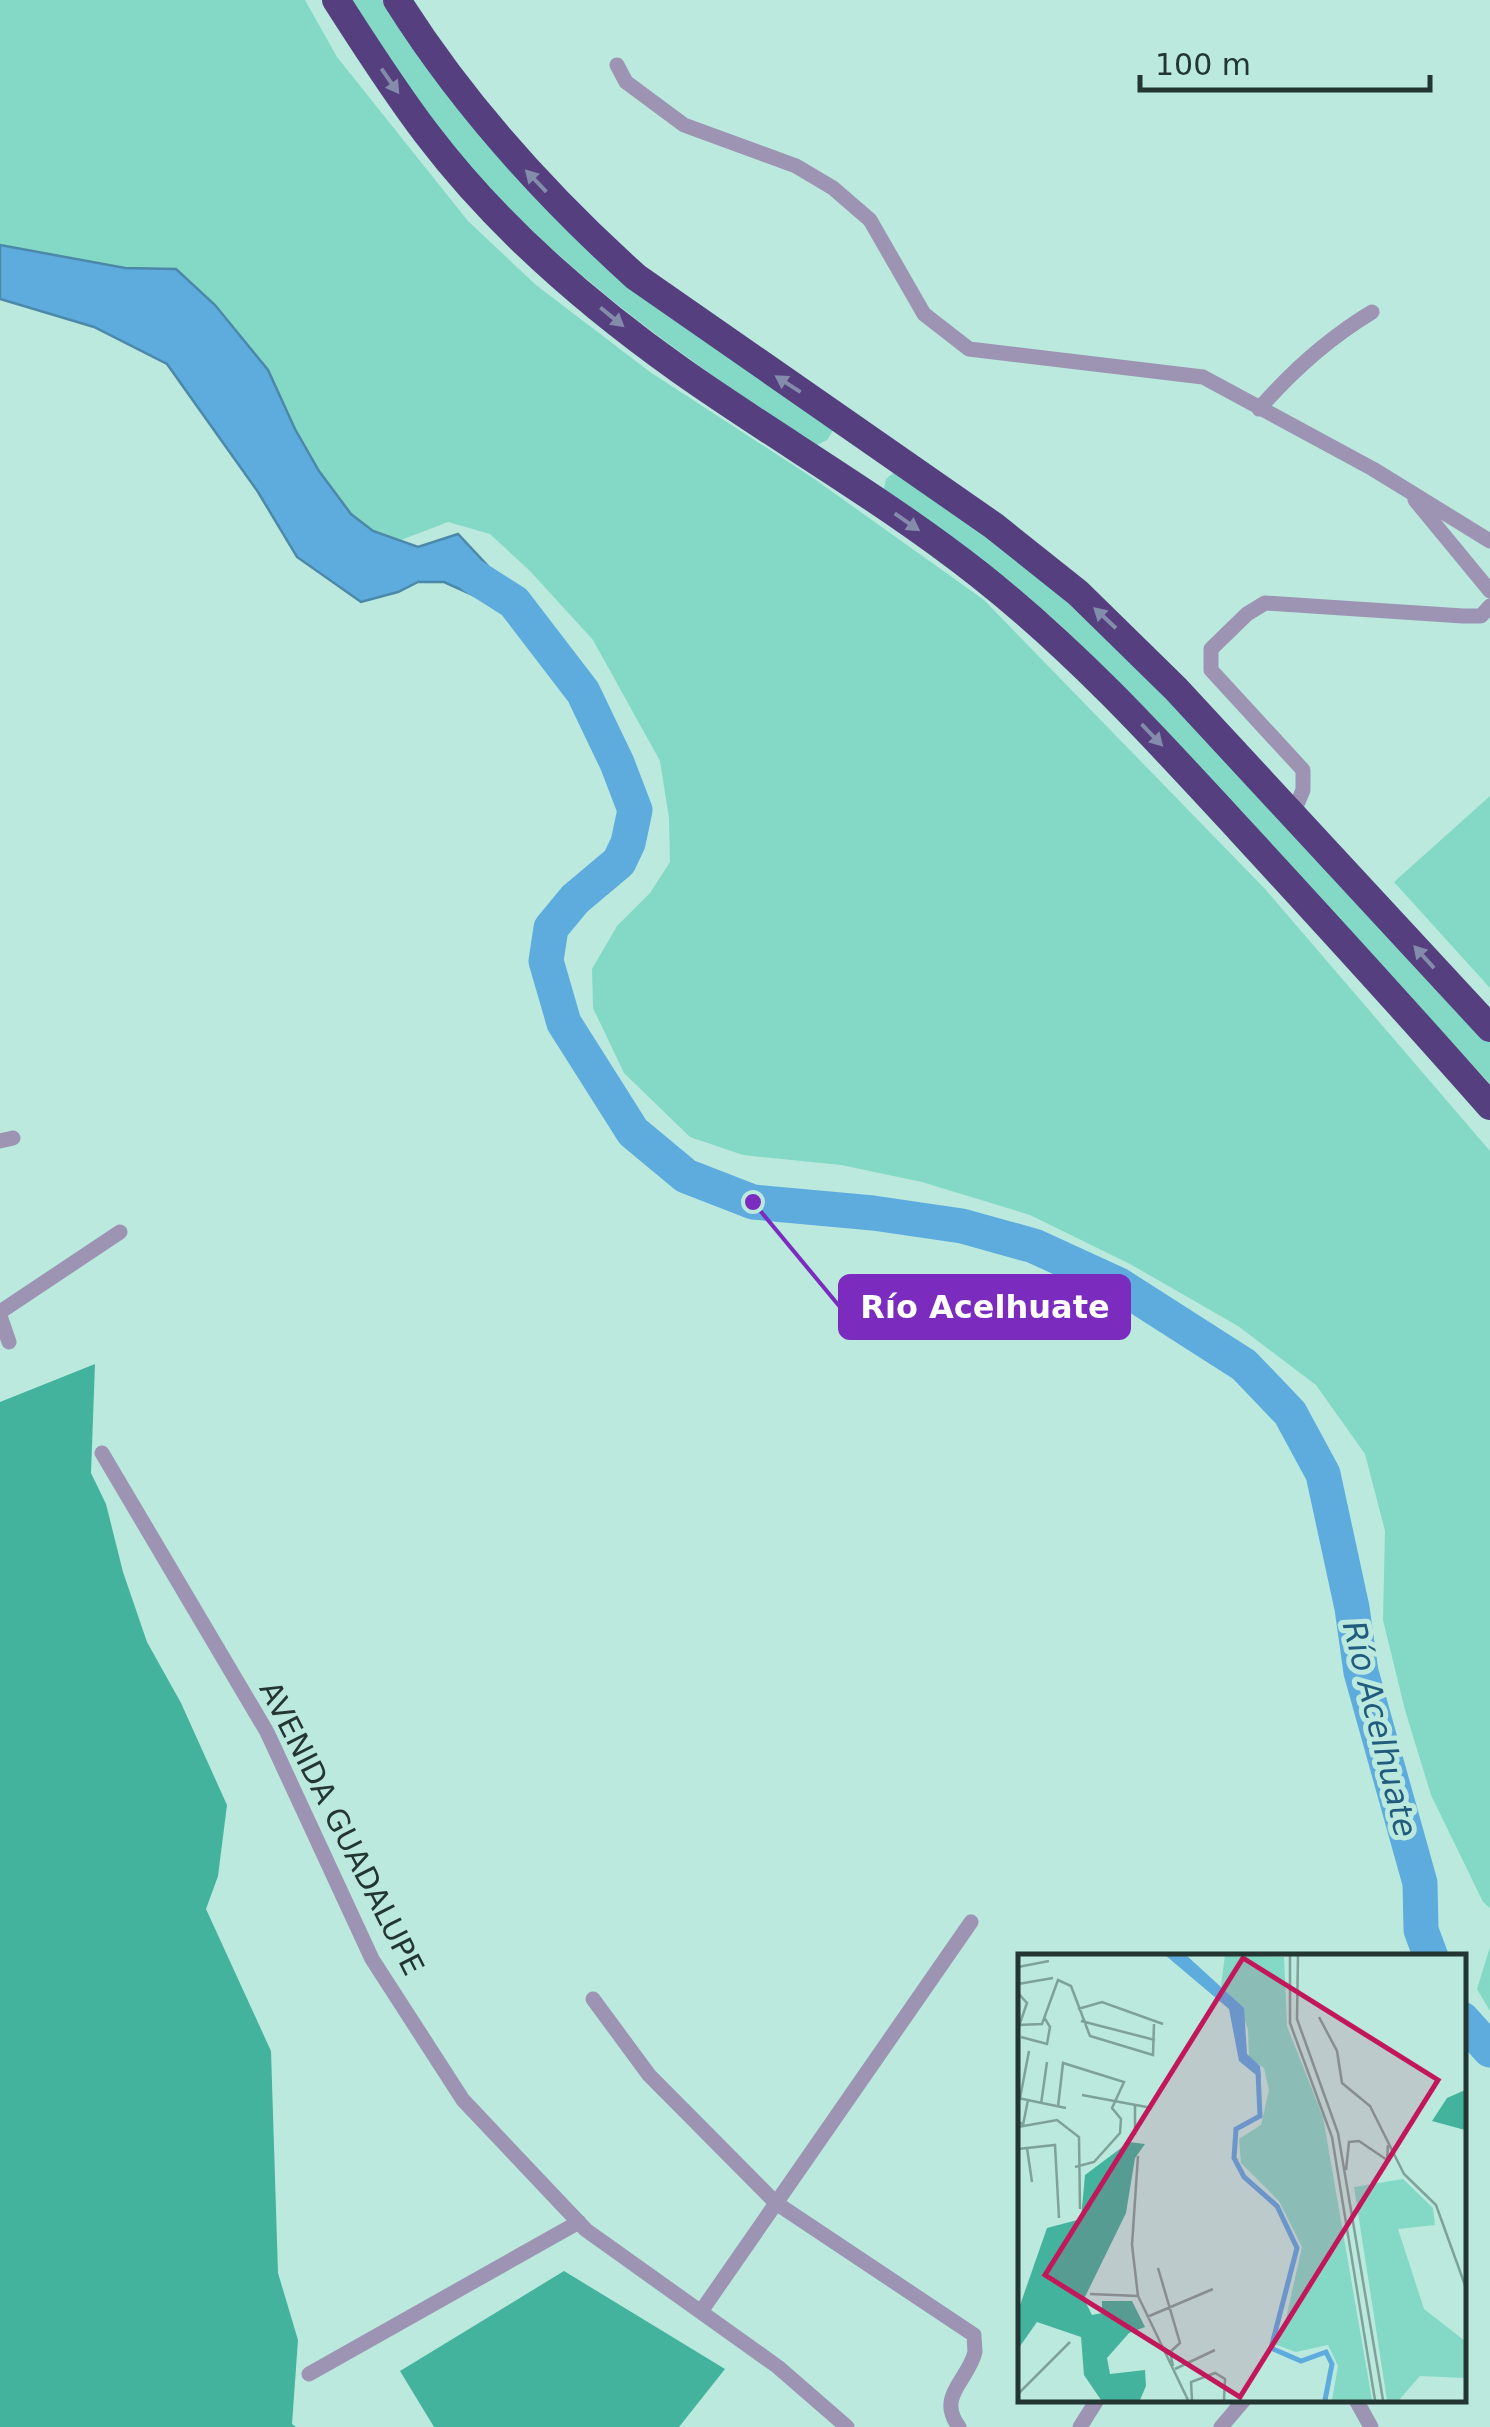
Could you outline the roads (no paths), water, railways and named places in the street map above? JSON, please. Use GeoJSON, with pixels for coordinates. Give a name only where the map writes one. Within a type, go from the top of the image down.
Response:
{"type":"FeatureCollection","features":[{"type":"Feature","properties":{"kind":"highway"},"geometry":{"type":"LineString","coordinates":[[336,0],[427,134],[477,194],[524,241],[635,336],[981,576],[1101,682],[1490,1106]]}},
{"type":"Feature","properties":{"kind":"highway"},"geometry":{"type":"LineString","coordinates":[[398,0],[480,118],[592,237],[650,287],[900,458],[1078,593],[1176,689],[1490,1028]]}},
{"type":"Feature","properties":{"kind":"highway"},"geometry":{"type":"LineString","coordinates":[[806,454],[822,457],[838,447],[843,437],[834,415]]}},
{"type":"Feature","properties":{"kind":"highway"},"geometry":{"type":"LineString","coordinates":[[875,500],[874,475],[900,458]]}},
{"type":"Feature","properties":{"kind":"street"},"geometry":{"type":"LineString","coordinates":[[617,65],[626,82],[684,125],[796,166],[833,188],[870,220],[924,314],[969,349],[1204,377],[1490,541]]}},
{"type":"Feature","properties":{"kind":"street"},"geometry":{"type":"LineString","coordinates":[[1260,409],[1282,383],[1340,332],[1372,312]]}},
{"type":"Feature","properties":{"kind":"street"},"geometry":{"type":"LineString","coordinates":[[1406,490],[1490,590]]}},
{"type":"Feature","properties":{"kind":"street"},"geometry":{"type":"LineString","coordinates":[[1293,814],[1303,790],[1303,770],[1212,670],[1210,649],[1247,614],[1265,604],[1464,616],[1481,616],[1490,606]]}},
{"type":"Feature","properties":{"kind":"street"},"geometry":{"type":"LineString","coordinates":[[9,1342],[0,1314],[120,1232]]}},
{"type":"Feature","properties":{"kind":"street","name":"AVENIDA GUADALUPE"},"geometry":{"type":"LineString","coordinates":[[102,1452],[267,1732],[372,1959],[463,2100],[579,2222],[778,2367],[847,2427]]}},
{"type":"Feature","properties":{"kind":"street"},"geometry":{"type":"LineString","coordinates":[[702,2310],[971,1922]]}},
{"type":"Feature","properties":{"kind":"street"},"geometry":{"type":"LineString","coordinates":[[593,1999],[649,2075],[776,2203],[974,2335],[975,2352],[950,2397],[951,2417],[958,2427]]}},
{"type":"Feature","properties":{"kind":"street"},"geometry":{"type":"LineString","coordinates":[[309,2374],[579,2222]]}},
{"type":"Feature","properties":{"kind":"street"},"geometry":{"type":"LineString","coordinates":[[1080,2427],[1096,2402]]}},
{"type":"Feature","properties":{"kind":"street"},"geometry":{"type":"LineString","coordinates":[[1221,2427],[1242,2402]]}},
{"type":"Feature","properties":{"kind":"street"},"geometry":{"type":"LineString","coordinates":[[1357,2402],[1371,2427]]}},
{"type":"Feature","properties":{"kind":"water"},"geometry":{"type":"Polygon","coordinates":[[[0,245],[125,268],[176,269],[215,305],[268,370],[319,471],[351,514],[373,531],[418,547],[458,534],[514,602],[475,596],[444,582],[418,582],[361,602],[297,557],[258,492],[167,364],[94,327],[0,299],[0,245]]]}},
{"type":"Feature","properties":{"kind":"waterway","name":"Río Acelhuate"},"geometry":{"type":"LineString","coordinates":[[473,576],[514,602],[583,692],[635,810],[628,843],[619,862],[575,899],[551,928],[546,961],[564,1023],[633,1132],[686,1176],[753,1202],[962,1226],[1034,1246],[1119,1285],[1244,1365],[1290,1413],[1323,1474],[1352,1608],[1361,1672],[1420,1883],[1421,1930],[1430,1954]]}},
{"type":"Feature","properties":{"kind":"waterway","name":"Río Acelhuate"},"geometry":{"type":"LineString","coordinates":[[1465,2022],[1490,2050]]}},
{"type":"Feature","properties":{"kind":"place","name":"Río Acelhuate"},"geometry":{"type":"Point","coordinates":[753,1202]}}]}
